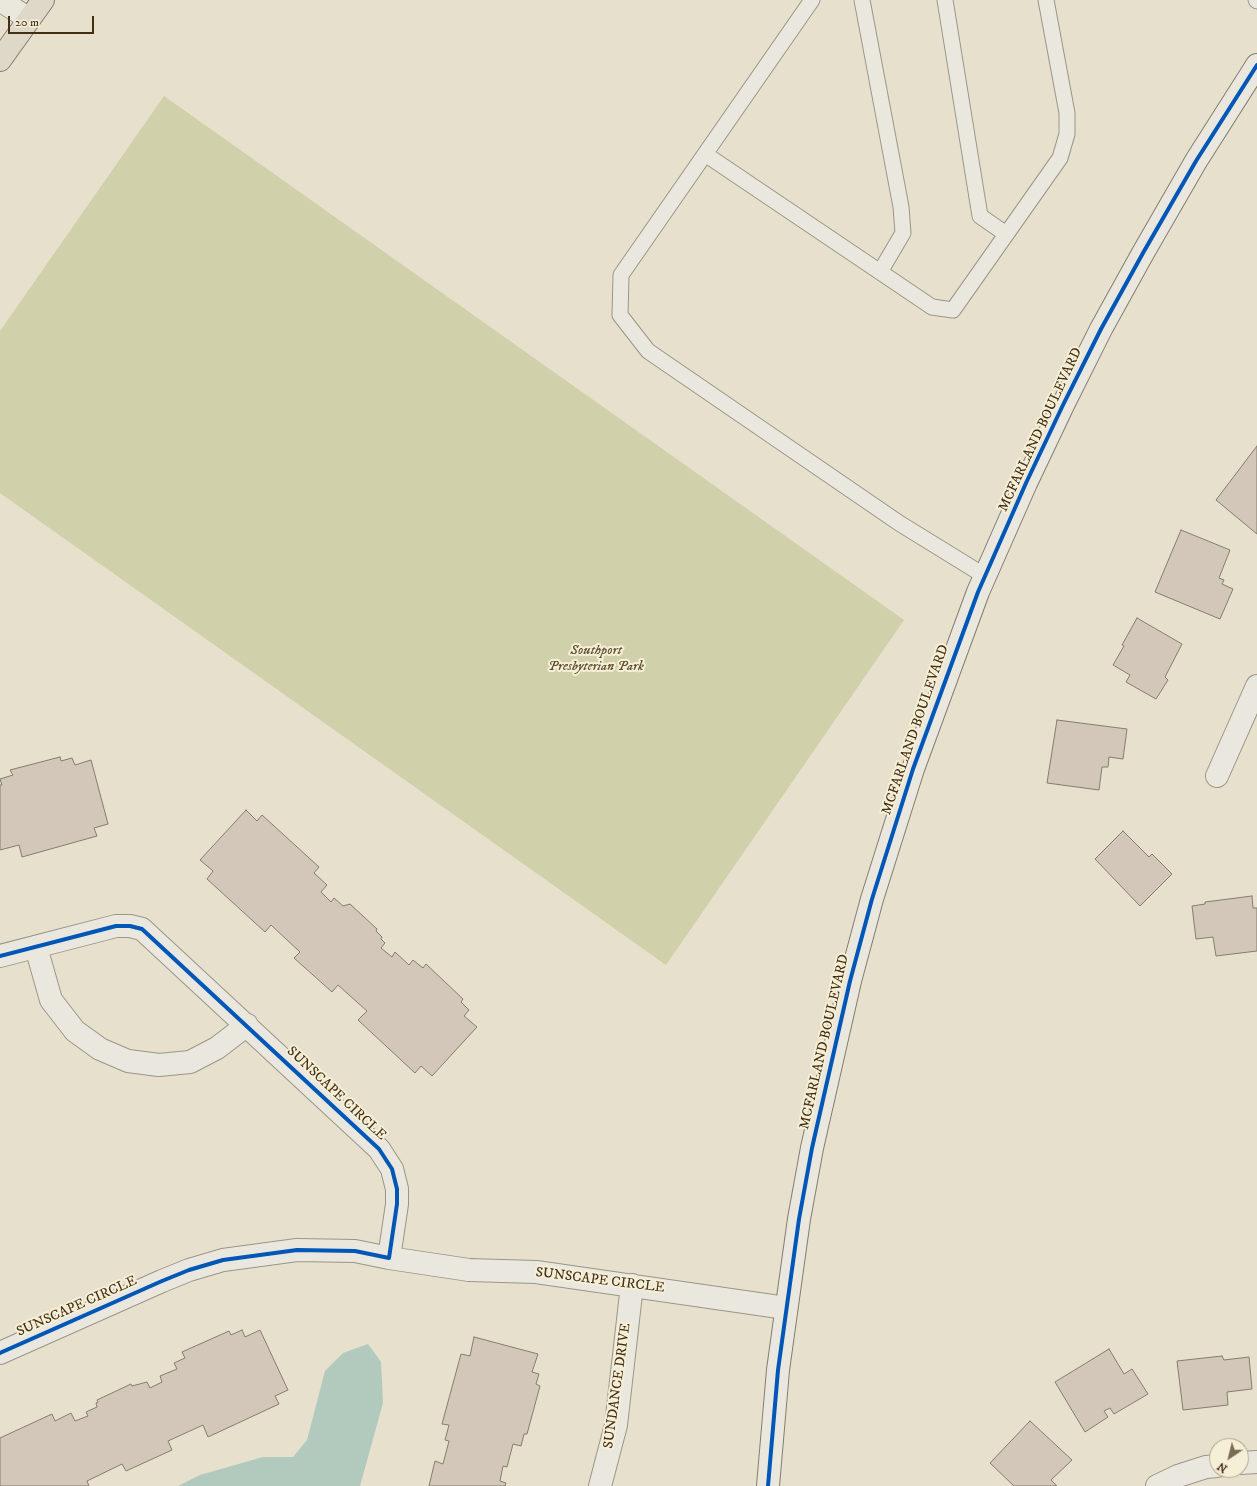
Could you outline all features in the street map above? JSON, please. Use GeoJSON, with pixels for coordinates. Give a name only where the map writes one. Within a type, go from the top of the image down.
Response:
{"type":"FeatureCollection","features":[{"type":"Feature","properties":{"kind":"main road"},"geometry":{"type":"LineString","coordinates":[[0,60],[43,0]]}},
{"type":"Feature","properties":{"kind":"street"},"geometry":{"type":"LineString","coordinates":[[0,0],[29,19]]}},
{"type":"Feature","properties":{"kind":"street","name":"MCFARLAND BOULEVARD"},"geometry":{"type":"LineString","coordinates":[[768,1486],[777,1378],[786,1308],[812,1148],[829,1065],[861,941],[913,769],[959,640],[985,576],[1026,483],[1101,329],[1196,161],[1257,65]]}},
{"type":"Feature","properties":{"kind":"street"},"geometry":{"type":"LineString","coordinates":[[1217,776],[1257,686]]}},
{"type":"Feature","properties":{"kind":"street","name":"SUNSCAPE CIRCLE"},"geometry":{"type":"LineString","coordinates":[[0,956],[116,926],[130,926],[142,929],[247,1025],[384,1156],[392,1169],[397,1189],[397,1204],[389,1258]]}},
{"type":"Feature","properties":{"kind":"street"},"geometry":{"type":"LineString","coordinates":[[36,947],[51,1000],[75,1031],[100,1049],[128,1061],[159,1064],[190,1062],[216,1048],[247,1025]]}},
{"type":"Feature","properties":{"kind":"street","name":"SUNSCAPE CIRCLE"},"geometry":{"type":"LineString","coordinates":[[0,1353],[188,1270],[223,1260],[297,1250],[355,1251],[389,1258],[469,1270],[536,1272],[632,1284],[786,1308]]}},
{"type":"Feature","properties":{"kind":"street","name":"SUNDANCE DRIVE"},"geometry":{"type":"LineString","coordinates":[[600,1486],[616,1425],[632,1284]]}},
{"type":"Feature","properties":{"kind":"street"},"geometry":{"type":"LineString","coordinates":[[1157,1486],[1178,1476],[1209,1467]]}},
{"type":"Feature","properties":{"kind":"lane"},"geometry":{"type":"LineString","coordinates":[[812,0],[621,275],[620,315],[648,351],[899,523],[985,576]]}},
{"type":"Feature","properties":{"kind":"lane"},"geometry":{"type":"LineString","coordinates":[[862,0],[901,207],[903,227],[903,233],[880,272]]}},
{"type":"Feature","properties":{"kind":"lane"},"geometry":{"type":"LineString","coordinates":[[945,0],[980,216],[1006,234]]}},
{"type":"Feature","properties":{"kind":"lane"},"geometry":{"type":"LineString","coordinates":[[705,154],[932,307],[953,310],[1060,158],[1067,134],[1067,113],[1046,0]]}},
{"type":"Feature","properties":{"kind":"green space","name":"Southport Presbyterian Park"},"geometry":{"type":"Polygon","coordinates":[[[164,96],[904,620],[666,965],[0,493],[0,331],[164,96]]]}},
{"type":"Feature","properties":{"kind":"shaded area"},"geometry":{"type":"Polygon","coordinates":[[[368,1344],[381,1362],[383,1403],[360,1486],[178,1486],[200,1475],[263,1457],[293,1457],[307,1440],[325,1371],[343,1353],[368,1344]]]}},
{"type":"Feature","properties":{"kind":"building"},"geometry":{"type":"Polygon","coordinates":[[[1257,446],[1257,534],[1216,500],[1257,446]]]}},
{"type":"Feature","properties":{"kind":"building"},"geometry":{"type":"Polygon","coordinates":[[[1181,530],[1230,550],[1219,578],[1224,580],[1222,584],[1233,589],[1220,619],[1155,592],[1181,530]]]}},
{"type":"Feature","properties":{"kind":"building"},"geometry":{"type":"Polygon","coordinates":[[[1137,618],[1182,644],[1165,677],[1168,680],[1156,699],[1126,682],[1130,675],[1113,665],[1137,618]]]}},
{"type":"Feature","properties":{"kind":"building"},"geometry":{"type":"Polygon","coordinates":[[[1057,720],[1127,729],[1123,759],[1109,757],[1108,767],[1102,767],[1099,790],[1047,783],[1057,720]]]}},
{"type":"Feature","properties":{"kind":"building"},"geometry":{"type":"Polygon","coordinates":[[[60,757],[61,761],[72,758],[75,765],[91,760],[108,824],[94,828],[97,836],[22,857],[19,845],[0,850],[0,785],[2,785],[0,779],[13,775],[10,770],[60,757]]]}},
{"type":"Feature","properties":{"kind":"building"},"geometry":{"type":"Polygon","coordinates":[[[246,810],[257,821],[262,815],[319,867],[314,873],[327,885],[321,892],[331,902],[334,898],[343,906],[350,904],[377,929],[376,931],[385,943],[381,948],[392,957],[395,952],[409,965],[413,960],[423,968],[426,964],[463,999],[461,1002],[469,1010],[464,1016],[477,1027],[432,1076],[421,1066],[415,1073],[358,1020],[367,1011],[338,985],[332,992],[294,958],[300,952],[271,925],[265,932],[207,879],[213,871],[200,860],[246,810]]]}},
{"type":"Feature","properties":{"kind":"building"},"geometry":{"type":"Polygon","coordinates":[[[1123,831],[1149,857],[1152,854],[1172,874],[1140,906],[1095,859],[1123,831]]]}},
{"type":"Feature","properties":{"kind":"building"},"geometry":{"type":"Polygon","coordinates":[[[1252,896],[1253,908],[1257,908],[1257,951],[1216,956],[1213,937],[1196,939],[1192,906],[1205,904],[1205,902],[1252,896]]]}},
{"type":"Feature","properties":{"kind":"building"},"geometry":{"type":"Polygon","coordinates":[[[242,1330],[245,1337],[260,1330],[288,1390],[275,1396],[279,1404],[208,1437],[203,1425],[168,1441],[172,1450],[126,1471],[122,1464],[87,1481],[89,1486],[0,1486],[0,1438],[52,1414],[55,1421],[71,1413],[75,1421],[88,1416],[86,1412],[97,1407],[97,1400],[131,1384],[132,1386],[147,1382],[150,1388],[162,1382],[160,1376],[177,1369],[174,1363],[185,1358],[182,1352],[229,1331],[231,1335],[242,1330]]]}},
{"type":"Feature","properties":{"kind":"building"},"geometry":{"type":"Polygon","coordinates":[[[474,1337],[538,1354],[532,1372],[539,1374],[536,1384],[540,1386],[527,1434],[524,1434],[521,1446],[513,1444],[507,1467],[503,1466],[500,1481],[506,1483],[505,1486],[429,1486],[435,1461],[443,1464],[449,1441],[445,1440],[449,1425],[442,1424],[461,1354],[470,1356],[474,1337]]]}},
{"type":"Feature","properties":{"kind":"building"},"geometry":{"type":"Polygon","coordinates":[[[1109,1349],[1124,1374],[1132,1369],[1148,1394],[1114,1414],[1110,1408],[1104,1411],[1108,1417],[1085,1432],[1055,1382],[1109,1349]]]}},
{"type":"Feature","properties":{"kind":"building"},"geometry":{"type":"Polygon","coordinates":[[[1222,1356],[1224,1360],[1249,1357],[1252,1389],[1227,1392],[1228,1405],[1183,1410],[1177,1361],[1222,1356]]]}},
{"type":"Feature","properties":{"kind":"building"},"geometry":{"type":"Polygon","coordinates":[[[1030,1421],[1072,1460],[1051,1480],[1057,1486],[1014,1486],[990,1463],[1030,1421]]]}},
{"type":"Feature","properties":{"kind":"cycle path"},"geometry":{"type":"LineString","coordinates":[[768,1486],[778,1370],[799,1219],[812,1148],[850,981],[872,899],[913,769],[978,592],[1026,483],[1063,405],[1101,329],[1143,253],[1196,161],[1257,65]]}},
{"type":"Feature","properties":{"kind":"cycle path"},"geometry":{"type":"LineString","coordinates":[[0,956],[116,926],[130,926],[142,929],[379,1149],[392,1169],[397,1189],[397,1204],[389,1258],[355,1251],[297,1250],[223,1260],[189,1270],[162,1281],[0,1353]]}}]}
